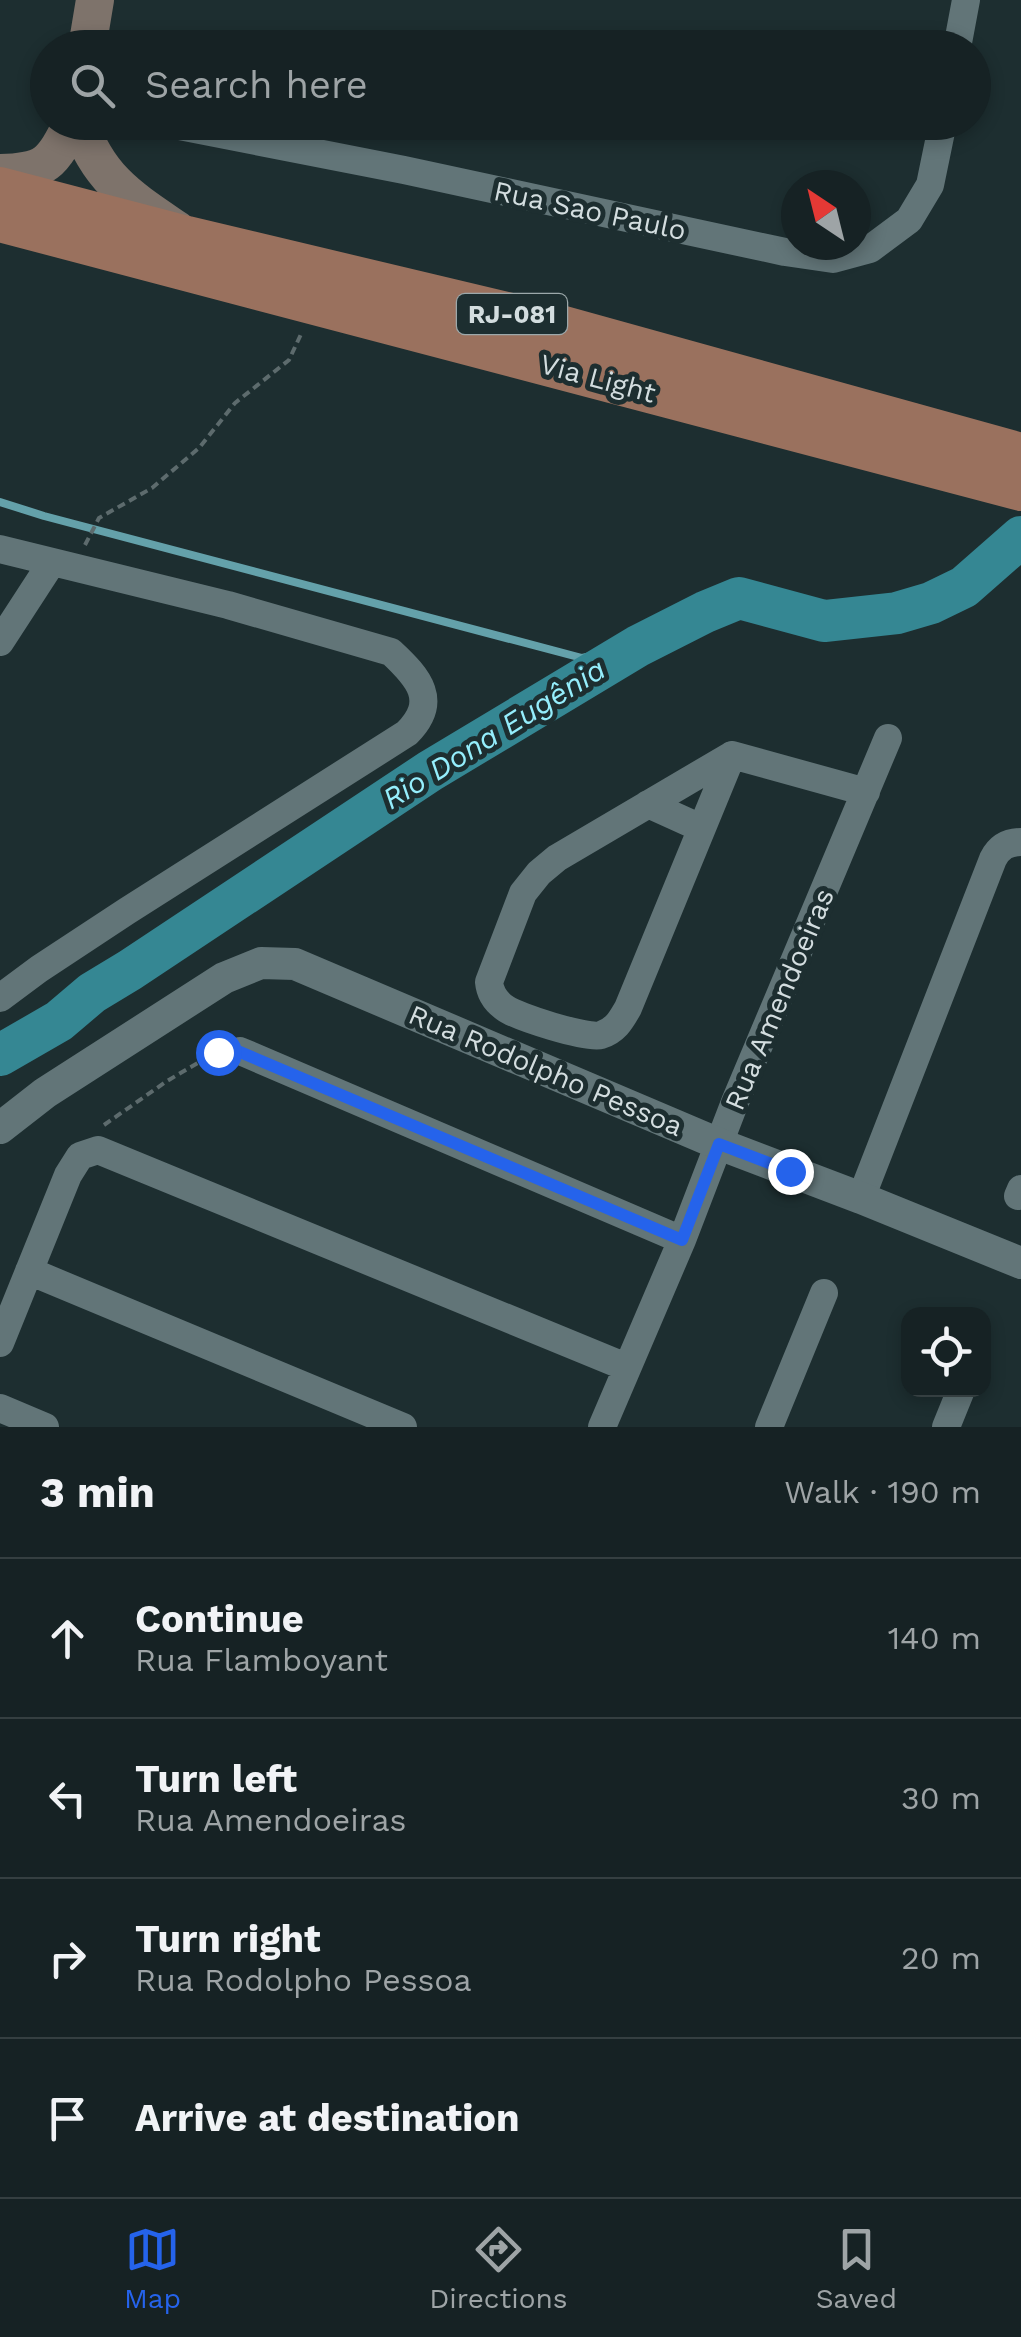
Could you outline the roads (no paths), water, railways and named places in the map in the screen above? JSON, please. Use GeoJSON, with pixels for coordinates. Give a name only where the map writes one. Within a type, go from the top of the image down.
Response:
{"type":"FeatureCollection","features":[{"type":"Feature","properties":{"kind":"main road"},"geometry":{"type":"LineString","coordinates":[[90,30],[95,0]]}},
{"type":"Feature","properties":{"kind":"main road"},"geometry":{"type":"LineString","coordinates":[[0,172],[27,172],[42,166],[65,140]]}},
{"type":"Feature","properties":{"kind":"main road"},"geometry":{"type":"LineString","coordinates":[[85,140],[107,176],[136,202],[187,237]]}},
{"type":"Feature","properties":{"kind":"main road","name":"Via Light"},"geometry":{"type":"LineString","coordinates":[[0,188],[553,324],[1014,476]]}},
{"type":"Feature","properties":{"kind":"main road","name":"Via Light"},"geometry":{"type":"LineString","coordinates":[[0,221],[1014,476]]}},
{"type":"Feature","properties":{"kind":"street"},"geometry":{"type":"LineString","coordinates":[[960,30],[966,0]]}},
{"type":"Feature","properties":{"kind":"street","name":"Rua Sao Paulo"},"geometry":{"type":"LineString","coordinates":[[252,140],[833,259],[870,248],[908,220],[930,185],[939,140]]}},
{"type":"Feature","properties":{"kind":"street"},"geometry":{"type":"LineString","coordinates":[[0,549],[228,605],[391,652],[422,688],[424,704],[422,719],[408,733],[112,921],[0,998]]}},
{"type":"Feature","properties":{"kind":"street"},"geometry":{"type":"LineString","coordinates":[[0,642],[52,562]]}},
{"type":"Feature","properties":{"kind":"street","name":"Rua Amendoeiras"},"geometry":{"type":"LineString","coordinates":[[602,1427],[888,738]]}},
{"type":"Feature","properties":{"kind":"street"},"geometry":{"type":"LineString","coordinates":[[732,755],[618,1026],[600,1035],[587,1036],[506,1009],[490,991],[489,982],[524,893],[557,858],[732,755],[866,792]]}},
{"type":"Feature","properties":{"kind":"street"},"geometry":{"type":"LineString","coordinates":[[648,804],[701,828]]}},
{"type":"Feature","properties":{"kind":"street"},"geometry":{"type":"LineString","coordinates":[[861,1198],[993,859],[998,850],[1014,843]]}},
{"type":"Feature","properties":{"kind":"street","name":"Rua Rodolpho Pessoa"},"geometry":{"type":"LineString","coordinates":[[0,1128],[45,1094],[224,978],[261,963],[295,964],[719,1144],[1021,1263]]}},
{"type":"Feature","properties":{"kind":"street"},"geometry":{"type":"LineString","coordinates":[[240,1052],[682,1240]]}},
{"type":"Feature","properties":{"kind":"street"},"geometry":{"type":"LineString","coordinates":[[0,1343],[74,1165],[98,1150],[626,1367]]}},
{"type":"Feature","properties":{"kind":"street"},"geometry":{"type":"LineString","coordinates":[[29,1271],[403,1427]]}},
{"type":"Feature","properties":{"kind":"street"},"geometry":{"type":"LineString","coordinates":[[770,1427],[824,1292]]}},
{"type":"Feature","properties":{"kind":"street"},"geometry":{"type":"LineString","coordinates":[[946,1427],[958,1397]]}},
{"type":"Feature","properties":{"kind":"street"},"geometry":{"type":"LineString","coordinates":[[0,1408],[45,1427]]}},
{"type":"Feature","properties":{"kind":"waterway"},"geometry":{"type":"LineString","coordinates":[[0,502],[582,658],[638,646]]}},
{"type":"Feature","properties":{"kind":"waterway","name":"Rio Dona Eugênia"},"geometry":{"type":"LineString","coordinates":[[0,1055],[59,1021],[92,993],[430,771],[638,646],[705,612],[739,598],[824,621],[897,613],[964,587],[1021,537]]}}]}
